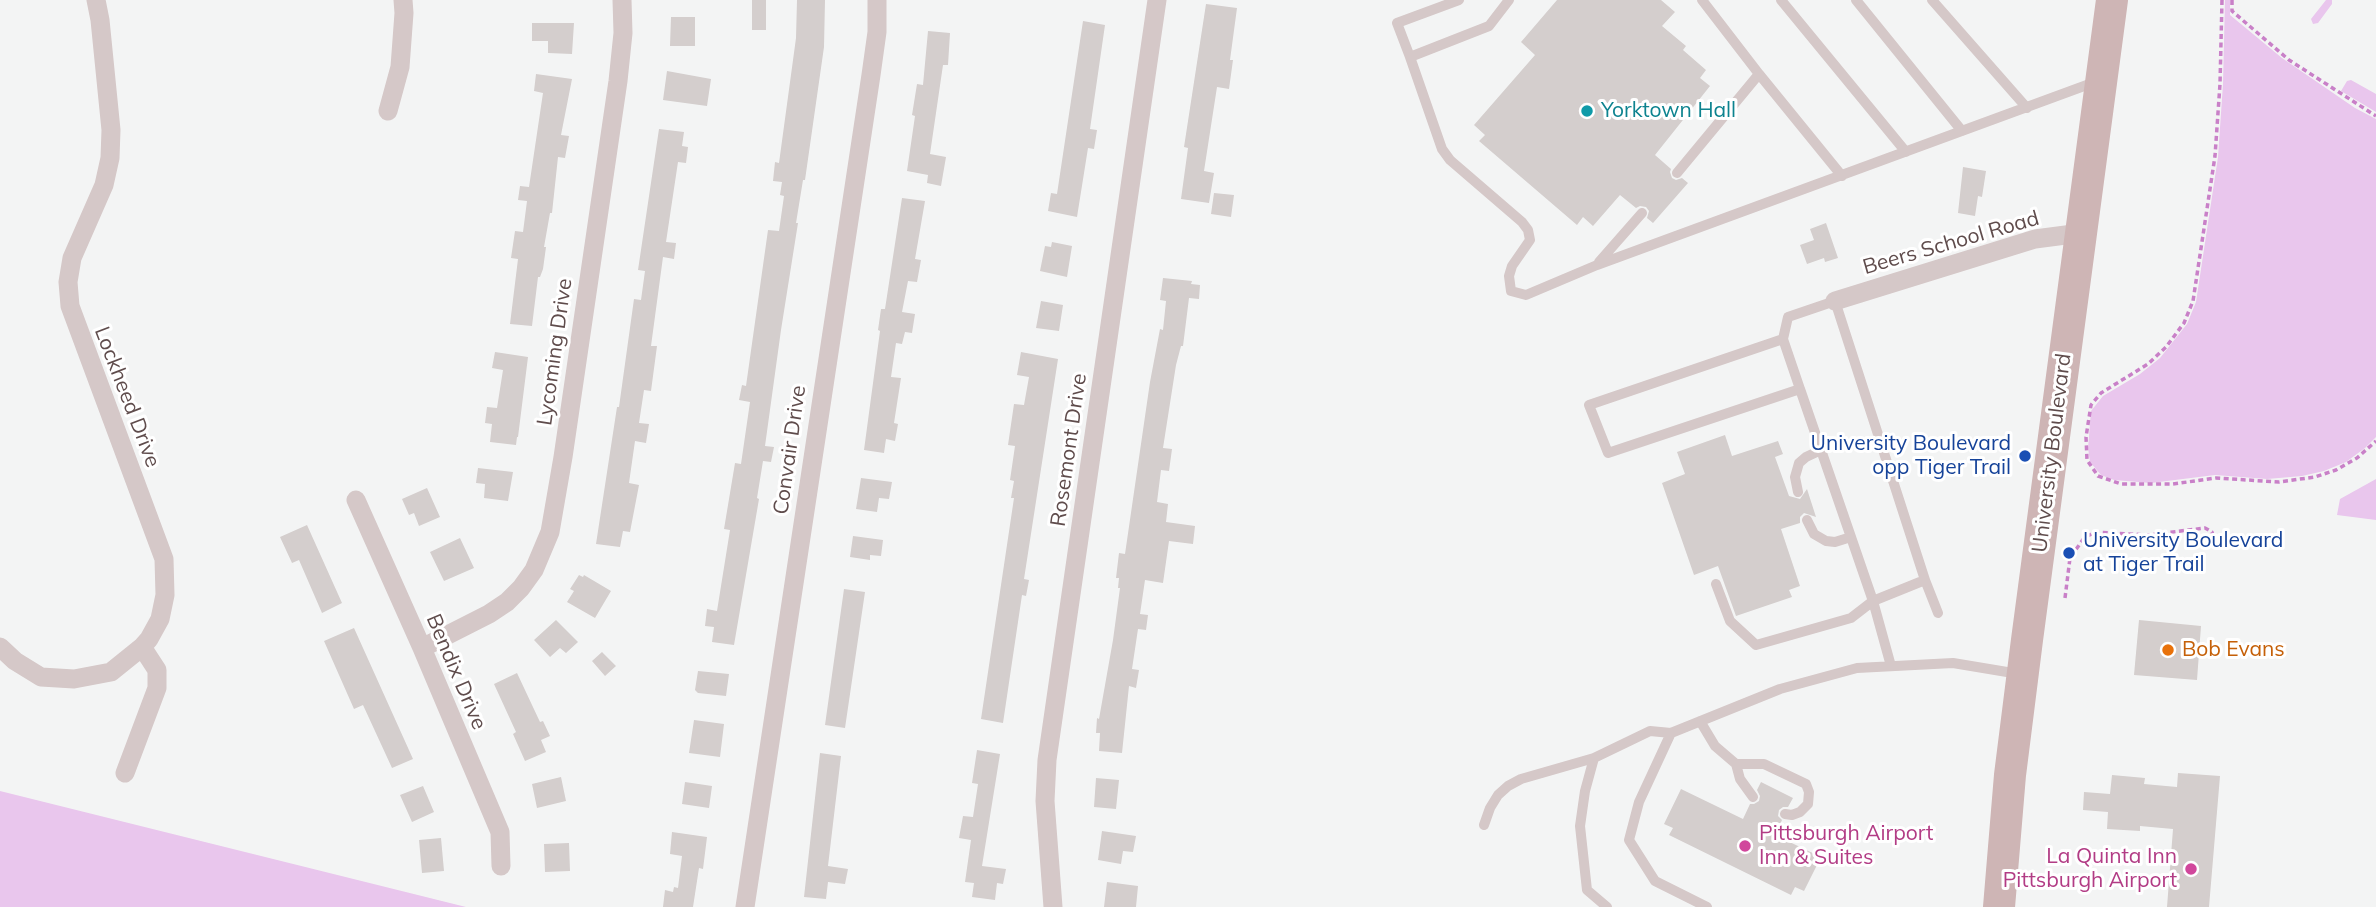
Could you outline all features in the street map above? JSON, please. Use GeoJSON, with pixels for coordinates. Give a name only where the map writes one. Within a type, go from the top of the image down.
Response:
{"type":"FeatureCollection","features":[{"type":"Feature","properties":{"kind":"main road","name":"University Boulevard"},"geometry":{"type":"LineString","coordinates":[[1999,907],[2010,775],[2112,0]]}},
{"type":"Feature","properties":{"kind":"street","name":"Lockheed Drive"},"geometry":{"type":"LineString","coordinates":[[0,647],[15,661],[41,677],[74,679],[111,672],[142,647],[155,629],[163,607],[166,583],[164,559],[77,329],[69,294],[72,258],[104,185],[111,151],[96,0]]}},
{"type":"Feature","properties":{"kind":"street"},"geometry":{"type":"LineString","coordinates":[[388,111],[400,67],[404,13],[402,0]]}},
{"type":"Feature","properties":{"kind":"street","name":"Lycoming Drive"},"geometry":{"type":"LineString","coordinates":[[422,648],[507,602],[534,570],[550,532],[618,81],[623,33],[622,0]]}},
{"type":"Feature","properties":{"kind":"street","name":"Convair Drive"},"geometry":{"type":"LineString","coordinates":[[745,907],[873,64],[877,0]]}},
{"type":"Feature","properties":{"kind":"street","name":"Rosemont Drive"},"geometry":{"type":"LineString","coordinates":[[1053,907],[1045,801],[1047,760],[1157,0]]}},
{"type":"Feature","properties":{"kind":"street","name":"Beers School Road"},"geometry":{"type":"LineString","coordinates":[[1835,301],[2035,239],[2081,233]]}},
{"type":"Feature","properties":{"kind":"street","name":"Bendix Drive"},"geometry":{"type":"LineString","coordinates":[[356,500],[500,832],[501,866]]}},
{"type":"Feature","properties":{"kind":"street"},"geometry":{"type":"LineString","coordinates":[[125,773],[157,688],[157,670],[142,647]]}},
{"type":"Feature","properties":{"kind":"lane"},"geometry":{"type":"LineString","coordinates":[[1459,0],[1397,23],[1442,149],[1450,160],[1528,230],[1530,240],[1509,276],[1511,291],[1526,295],[1597,265],[2102,80]]}},
{"type":"Feature","properties":{"kind":"lane"},"geometry":{"type":"LineString","coordinates":[[1410,57],[1489,26],[1509,0]]}},
{"type":"Feature","properties":{"kind":"lane"},"geometry":{"type":"LineString","coordinates":[[1702,0],[1842,176]]}},
{"type":"Feature","properties":{"kind":"lane"},"geometry":{"type":"LineString","coordinates":[[1781,0],[1906,152]]}},
{"type":"Feature","properties":{"kind":"lane"},"geometry":{"type":"LineString","coordinates":[[1856,0],[1962,131]]}},
{"type":"Feature","properties":{"kind":"lane"},"geometry":{"type":"LineString","coordinates":[[1933,0],[2027,107]]}},
{"type":"Feature","properties":{"kind":"lane"},"geometry":{"type":"LineString","coordinates":[[1677,173],[1759,74]]}},
{"type":"Feature","properties":{"kind":"lane"},"geometry":{"type":"LineString","coordinates":[[1597,265],[1642,214]]}},
{"type":"Feature","properties":{"kind":"lane"},"geometry":{"type":"LineString","coordinates":[[1891,666],[1873,601],[1783,340],[1788,317],[1835,301],[1938,613]]}},
{"type":"Feature","properties":{"kind":"lane"},"geometry":{"type":"LineString","coordinates":[[1783,340],[1589,405],[1608,453],[1800,389]]}},
{"type":"Feature","properties":{"kind":"lane"},"geometry":{"type":"LineString","coordinates":[[1797,492],[1795,477],[1799,463],[1821,450]]}},
{"type":"Feature","properties":{"kind":"lane"},"geometry":{"type":"LineString","coordinates":[[1807,520],[1814,534],[1826,541],[1835,542],[1851,537]]}},
{"type":"Feature","properties":{"kind":"lane"},"geometry":{"type":"LineString","coordinates":[[1716,584],[1730,621],[1756,645],[1851,618],[1873,601],[1925,580]]}},
{"type":"Feature","properties":{"kind":"lane"},"geometry":{"type":"LineString","coordinates":[[1484,825],[1498,795],[1521,779],[1594,758],[1650,731],[1671,733],[1780,689],[1857,668],[1891,666],[1953,663],[2023,675]]}},
{"type":"Feature","properties":{"kind":"lane"},"geometry":{"type":"LineString","coordinates":[[1700,721],[1715,746],[1736,764],[1740,779],[1754,797]]}},
{"type":"Feature","properties":{"kind":"lane"},"geometry":{"type":"LineString","coordinates":[[1671,733],[1639,802],[1629,840],[1655,881],[1707,907]]}},
{"type":"Feature","properties":{"kind":"lane"},"geometry":{"type":"LineString","coordinates":[[1594,758],[1585,791],[1580,826],[1587,890],[1607,907]]}},
{"type":"Feature","properties":{"kind":"lane"},"geometry":{"type":"LineString","coordinates":[[1736,764],[1764,764],[1807,784],[1808,804],[1800,812],[1785,814]]}},
{"type":"Feature","properties":{"kind":"path"},"geometry":{"type":"LineString","coordinates":[[2222,0],[2215,156],[2193,301],[2184,323],[2166,347],[2148,364],[2101,393],[2091,405],[2086,437],[2087,460],[2098,476],[2121,484],[2163,485],[2216,478],[2279,482],[2315,477],[2336,470],[2357,458],[2376,441]]}},
{"type":"Feature","properties":{"kind":"path"},"geometry":{"type":"LineString","coordinates":[[2232,0],[2232,11],[2289,60],[2376,116]]}},
{"type":"Feature","properties":{"kind":"path"},"geometry":{"type":"LineString","coordinates":[[2065,597],[2070,558],[2078,544],[2095,533],[2148,535],[2205,528],[2212,532],[2217,546]]}},
{"type":"Feature","properties":{"kind":"shaded area"},"geometry":{"type":"Polygon","coordinates":[[[2225,0],[2230,0],[2230,15],[2282,58],[2355,108],[2376,119],[2376,437],[2346,462],[2302,476],[2267,479],[2215,475],[2151,483],[2114,480],[2101,475],[2090,462],[2088,448],[2091,411],[2103,396],[2140,374],[2160,358],[2187,324],[2196,302],[2218,157],[2225,0]]]}},
{"type":"Feature","properties":{"kind":"shaded area"},"geometry":{"type":"Polygon","coordinates":[[[2326,0],[2332,0],[2332,4],[2318,23],[2313,24],[2311,19],[2326,0]]]}},
{"type":"Feature","properties":{"kind":"shaded area"},"geometry":{"type":"Polygon","coordinates":[[[2351,80],[2376,94],[2376,112],[2341,91],[2347,81],[2351,80]]]}},
{"type":"Feature","properties":{"kind":"shaded area"},"geometry":{"type":"Polygon","coordinates":[[[2376,479],[2376,520],[2337,515],[2340,499],[2376,479]]]}},
{"type":"Feature","properties":{"kind":"shaded area"},"geometry":{"type":"Polygon","coordinates":[[[0,791],[466,907],[0,907],[0,791]]]}},
{"type":"Feature","properties":{"kind":"building"},"geometry":{"type":"Polygon","coordinates":[[[752,0],[766,0],[766,30],[752,30],[752,0]]]}},
{"type":"Feature","properties":{"kind":"building"},"geometry":{"type":"Polygon","coordinates":[[[797,0],[825,0],[824,47],[765,446],[774,447],[771,462],[763,461],[734,645],[712,642],[714,627],[705,626],[707,609],[717,611],[730,530],[724,529],[735,463],[741,464],[750,402],[739,400],[742,385],[746,386],[768,230],[779,231],[784,196],[780,195],[782,182],[773,181],[775,162],[779,163],[796,38],[797,0]]]}},
{"type":"Feature","properties":{"kind":"building","name":"Yorktown Hall"},"geometry":{"type":"Polygon","coordinates":[[[1557,0],[1661,0],[1675,12],[1662,26],[1686,46],[1683,50],[1706,70],[1700,78],[1710,86],[1655,155],[1671,169],[1672,178],[1682,178],[1688,183],[1653,223],[1647,218],[1649,211],[1646,207],[1636,208],[1620,195],[1593,226],[1583,217],[1577,225],[1479,141],[1485,135],[1474,125],[1535,55],[1521,42],[1557,0]]]}},
{"type":"Feature","properties":{"kind":"building"},"geometry":{"type":"Polygon","coordinates":[[[1206,4],[1237,8],[1229,89],[1217,87],[1204,171],[1214,173],[1209,203],[1181,199],[1188,148],[1184,147],[1206,4]]]}},
{"type":"Feature","properties":{"kind":"building"},"geometry":{"type":"Polygon","coordinates":[[[671,17],[695,17],[695,46],[670,46],[671,17]]]}},
{"type":"Feature","properties":{"kind":"building"},"geometry":{"type":"Polygon","coordinates":[[[1083,21],[1105,25],[1090,129],[1097,130],[1094,149],[1088,148],[1077,217],[1048,211],[1051,193],[1057,194],[1083,21]]]}},
{"type":"Feature","properties":{"kind":"building"},"geometry":{"type":"Polygon","coordinates":[[[532,23],[574,23],[572,54],[548,53],[548,41],[532,41],[532,23]]]}},
{"type":"Feature","properties":{"kind":"building"},"geometry":{"type":"Polygon","coordinates":[[[928,31],[950,33],[948,65],[943,65],[930,154],[946,157],[941,186],[927,183],[928,175],[907,171],[915,116],[912,115],[917,84],[923,85],[928,31]]]}},
{"type":"Feature","properties":{"kind":"building"},"geometry":{"type":"Polygon","coordinates":[[[667,71],[711,79],[707,106],[663,100],[667,71]]]}},
{"type":"Feature","properties":{"kind":"building"},"geometry":{"type":"Polygon","coordinates":[[[536,74],[572,79],[561,135],[569,136],[565,158],[558,157],[552,213],[544,247],[543,269],[538,277],[532,326],[510,324],[518,259],[511,258],[515,231],[523,232],[527,201],[518,200],[520,186],[529,187],[543,93],[534,91],[536,74]]]}},
{"type":"Feature","properties":{"kind":"building"},"geometry":{"type":"Polygon","coordinates":[[[659,129],[684,132],[682,146],[688,147],[686,163],[678,162],[666,242],[676,243],[674,259],[663,257],[651,346],[657,346],[651,391],[644,390],[639,423],[649,424],[646,443],[635,441],[629,483],[639,485],[630,532],[623,531],[620,547],[596,544],[634,299],[641,300],[645,271],[638,270],[659,129]]]}},
{"type":"Feature","properties":{"kind":"building"},"geometry":{"type":"Polygon","coordinates":[[[1963,167],[1986,171],[1982,197],[1978,196],[1975,216],[1958,213],[1963,167]]]}},
{"type":"Feature","properties":{"kind":"building"},"geometry":{"type":"Polygon","coordinates":[[[1214,193],[1234,195],[1231,217],[1211,214],[1214,193]]]}},
{"type":"Feature","properties":{"kind":"building"},"geometry":{"type":"Polygon","coordinates":[[[902,198],[925,201],[915,259],[921,260],[917,282],[908,281],[902,312],[915,314],[912,333],[905,332],[902,344],[896,343],[891,377],[901,378],[894,423],[898,424],[895,441],[886,439],[884,453],[864,450],[881,309],[885,309],[902,198]]]}},
{"type":"Feature","properties":{"kind":"building"},"geometry":{"type":"Polygon","coordinates":[[[1826,223],[1838,258],[1825,262],[1824,258],[1807,264],[1800,245],[1814,240],[1810,229],[1826,223]]]}},
{"type":"Feature","properties":{"kind":"building"},"geometry":{"type":"Polygon","coordinates":[[[1052,242],[1072,246],[1067,277],[1040,271],[1045,246],[1051,247],[1052,242]]]}},
{"type":"Feature","properties":{"kind":"building"},"geometry":{"type":"Polygon","coordinates":[[[1163,278],[1192,281],[1191,284],[1200,285],[1199,299],[1189,298],[1183,346],[1176,365],[1163,448],[1172,449],[1169,471],[1161,470],[1157,502],[1168,504],[1166,522],[1195,526],[1193,544],[1169,541],[1163,583],[1145,580],[1140,614],[1148,615],[1146,630],[1138,629],[1132,669],[1139,670],[1136,688],[1129,686],[1122,753],[1099,751],[1097,718],[1099,719],[1120,588],[1119,578],[1116,578],[1119,553],[1125,554],[1150,382],[1160,329],[1163,330],[1166,301],[1160,300],[1163,278]]]}},
{"type":"Feature","properties":{"kind":"building"},"geometry":{"type":"Polygon","coordinates":[[[1041,301],[1063,305],[1059,331],[1036,328],[1041,301]]]}},
{"type":"Feature","properties":{"kind":"building"},"geometry":{"type":"Polygon","coordinates":[[[495,352],[528,357],[516,445],[490,442],[492,424],[485,423],[487,407],[497,408],[503,370],[492,368],[495,352]]]}},
{"type":"Feature","properties":{"kind":"building"},"geometry":{"type":"Polygon","coordinates":[[[1021,352],[1058,359],[1024,579],[1029,580],[1026,596],[1022,595],[1003,723],[981,719],[1014,498],[1011,498],[1014,481],[1010,480],[1015,446],[1008,445],[1014,404],[1024,405],[1029,377],[1017,375],[1021,352]]]}},
{"type":"Feature","properties":{"kind":"building"},"geometry":{"type":"Polygon","coordinates":[[[1725,435],[1732,456],[1778,441],[1783,454],[1775,457],[1789,496],[1800,499],[1807,489],[1816,517],[1804,513],[1800,517],[1800,523],[1781,529],[1800,586],[1789,590],[1792,597],[1736,616],[1718,566],[1694,575],[1662,483],[1685,474],[1677,452],[1725,435]]]}},
{"type":"Feature","properties":{"kind":"building"},"geometry":{"type":"Polygon","coordinates":[[[478,468],[513,472],[508,501],[484,498],[485,484],[476,483],[478,468]]]}},
{"type":"Feature","properties":{"kind":"building"},"geometry":{"type":"Polygon","coordinates":[[[861,478],[892,482],[889,499],[879,498],[877,512],[856,509],[861,478]]]}},
{"type":"Feature","properties":{"kind":"building"},"geometry":{"type":"Polygon","coordinates":[[[427,488],[440,517],[419,526],[414,513],[409,515],[402,499],[427,488]]]}},
{"type":"Feature","properties":{"kind":"building"},"geometry":{"type":"Polygon","coordinates":[[[307,525],[342,603],[322,613],[299,560],[292,563],[280,537],[307,525]]]}},
{"type":"Feature","properties":{"kind":"building"},"geometry":{"type":"Polygon","coordinates":[[[853,536],[883,540],[881,556],[870,555],[870,560],[850,557],[853,536]]]}},
{"type":"Feature","properties":{"kind":"building"},"geometry":{"type":"Polygon","coordinates":[[[460,538],[474,568],[444,581],[430,552],[460,538]]]}},
{"type":"Feature","properties":{"kind":"building"},"geometry":{"type":"Polygon","coordinates":[[[579,575],[584,575],[611,591],[595,618],[567,602],[574,591],[570,589],[579,575]]]}},
{"type":"Feature","properties":{"kind":"building"},"geometry":{"type":"Polygon","coordinates":[[[844,589],[865,592],[845,728],[825,725],[844,589]]]}},
{"type":"Feature","properties":{"kind":"building"},"geometry":{"type":"Polygon","coordinates":[[[556,620],[578,642],[566,653],[560,648],[550,657],[534,640],[556,620]]]}},
{"type":"Feature","properties":{"kind":"building","name":"Bob Evans"},"geometry":{"type":"Polygon","coordinates":[[[2139,620],[2201,626],[2197,680],[2134,675],[2139,620]]]}},
{"type":"Feature","properties":{"kind":"building"},"geometry":{"type":"Polygon","coordinates":[[[354,628],[413,759],[392,768],[363,705],[354,709],[324,641],[354,628]]]}},
{"type":"Feature","properties":{"kind":"building"},"geometry":{"type":"Polygon","coordinates":[[[602,652],[616,666],[605,676],[592,661],[602,652]]]}},
{"type":"Feature","properties":{"kind":"building"},"geometry":{"type":"Polygon","coordinates":[[[698,671],[729,674],[726,696],[698,693],[695,690],[698,671]]]}},
{"type":"Feature","properties":{"kind":"building"},"geometry":{"type":"Polygon","coordinates":[[[517,673],[540,722],[543,721],[550,736],[541,740],[546,752],[525,761],[513,734],[516,732],[494,684],[517,673]]]}},
{"type":"Feature","properties":{"kind":"building"},"geometry":{"type":"Polygon","coordinates":[[[694,720],[724,724],[720,757],[689,753],[694,720]]]}},
{"type":"Feature","properties":{"kind":"building"},"geometry":{"type":"Polygon","coordinates":[[[977,750],[1000,754],[982,866],[1006,869],[1003,884],[997,883],[995,900],[972,897],[974,883],[965,882],[971,840],[959,838],[963,816],[973,817],[978,784],[972,783],[977,750]]]}},
{"type":"Feature","properties":{"kind":"building"},"geometry":{"type":"Polygon","coordinates":[[[820,753],[841,756],[828,866],[848,869],[845,884],[828,882],[826,899],[804,897],[820,753]]]}},
{"type":"Feature","properties":{"kind":"building","name":"La Quinta Inn Pittsburgh Airport"},"geometry":{"type":"Polygon","coordinates":[[[2178,773],[2220,776],[2209,907],[2167,907],[2173,829],[2140,826],[2140,831],[2107,829],[2108,812],[2083,810],[2084,792],[2110,794],[2112,775],[2145,778],[2144,784],[2177,787],[2178,773]]]}},
{"type":"Feature","properties":{"kind":"building"},"geometry":{"type":"Polygon","coordinates":[[[561,777],[566,801],[537,808],[532,784],[561,777]]]}},
{"type":"Feature","properties":{"kind":"building"},"geometry":{"type":"Polygon","coordinates":[[[1096,778],[1119,780],[1116,809],[1094,807],[1096,778]]]}},
{"type":"Feature","properties":{"kind":"building"},"geometry":{"type":"Polygon","coordinates":[[[685,782],[712,786],[709,808],[682,804],[685,782]]]}},
{"type":"Feature","properties":{"kind":"building","name":"Pittsburgh Airport Inn & Suites"},"geometry":{"type":"Polygon","coordinates":[[[1761,782],[1793,798],[1788,807],[1779,810],[1778,816],[1782,820],[1775,835],[1821,857],[1804,891],[1795,887],[1791,895],[1669,835],[1673,828],[1664,824],[1681,789],[1743,819],[1750,804],[1759,801],[1757,790],[1761,782]]]}},
{"type":"Feature","properties":{"kind":"building"},"geometry":{"type":"Polygon","coordinates":[[[423,786],[434,812],[412,822],[400,795],[423,786]]]}},
{"type":"Feature","properties":{"kind":"building"},"geometry":{"type":"Polygon","coordinates":[[[1102,831],[1136,836],[1133,852],[1123,851],[1121,864],[1098,860],[1102,831]]]}},
{"type":"Feature","properties":{"kind":"building"},"geometry":{"type":"Polygon","coordinates":[[[672,832],[707,837],[703,869],[699,868],[693,907],[663,907],[665,890],[673,892],[674,887],[678,888],[682,856],[670,854],[672,832]]]}},
{"type":"Feature","properties":{"kind":"building"},"geometry":{"type":"Polygon","coordinates":[[[441,838],[444,871],[422,873],[419,840],[441,838]]]}},
{"type":"Feature","properties":{"kind":"building"},"geometry":{"type":"Polygon","coordinates":[[[569,843],[570,871],[545,872],[544,844],[569,843]]]}},
{"type":"Feature","properties":{"kind":"building"},"geometry":{"type":"Polygon","coordinates":[[[1107,882],[1138,886],[1136,907],[1104,907],[1107,882]]]}},
{"type":"Feature","properties":{"kind":"place","name":"Yorktown Hall"},"geometry":{"type":"Point","coordinates":[1587,111]}},
{"type":"Feature","properties":{"kind":"place","name":"University Boulevard opp Tiger Trail"},"geometry":{"type":"Point","coordinates":[2025,456]}},
{"type":"Feature","properties":{"kind":"place","name":"University Boulevard at Tiger Trail"},"geometry":{"type":"Point","coordinates":[2069,553]}},
{"type":"Feature","properties":{"kind":"place","name":"Bob Evans"},"geometry":{"type":"Point","coordinates":[2168,650]}},
{"type":"Feature","properties":{"kind":"place","name":"Pittsburgh Airport Inn & Suites"},"geometry":{"type":"Point","coordinates":[1745,846]}},
{"type":"Feature","properties":{"kind":"place","name":"La Quinta Inn Pittsburgh Airport"},"geometry":{"type":"Point","coordinates":[2191,869]}}]}
